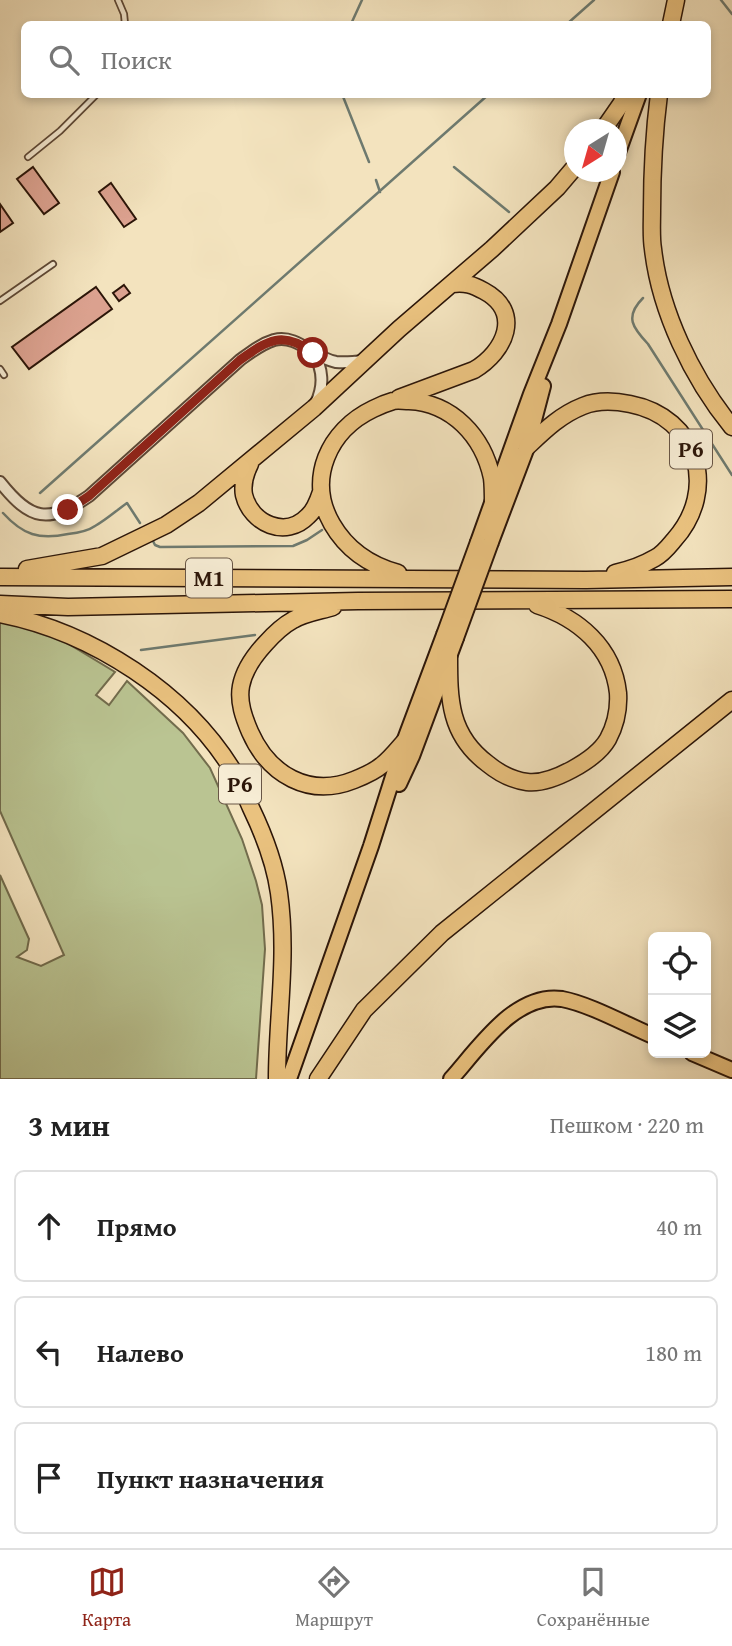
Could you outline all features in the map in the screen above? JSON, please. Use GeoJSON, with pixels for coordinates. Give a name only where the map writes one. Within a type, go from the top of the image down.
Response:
{"type":"FeatureCollection","features":[{"type":"Feature","properties":{"kind":"highway"},"geometry":{"type":"LineString","coordinates":[[666,21],[674,0]]}},
{"type":"Feature","properties":{"kind":"highway"},"geometry":{"type":"LineString","coordinates":[[611,119],[624,98]]}},
{"type":"Feature","properties":{"kind":"highway","name":"Р6"},"geometry":{"type":"LineString","coordinates":[[659,98],[652,185],[653,248],[662,295],[676,333],[700,380],[732,427]]}},
{"type":"Feature","properties":{"kind":"highway"},"geometry":{"type":"LineString","coordinates":[[0,575],[102,556],[166,525],[198,503],[314,408],[564,180]]}},
{"type":"Feature","properties":{"kind":"highway","name":"Р6"},"geometry":{"type":"LineString","coordinates":[[417,578],[361,558],[335,530],[324,508],[321,492],[322,467],[332,444],[355,419],[375,408],[474,370],[498,350],[506,323],[502,308],[489,294],[475,286],[452,284]]}},
{"type":"Feature","properties":{"kind":"highway","name":"Р6"},"geometry":{"type":"LineString","coordinates":[[394,401],[419,401],[436,406],[461,421],[473,436],[488,465],[493,504]]}},
{"type":"Feature","properties":{"kind":"highway","name":"Р6"},"geometry":{"type":"LineString","coordinates":[[527,447],[551,424],[571,411],[586,405],[616,401],[661,415],[682,433],[690,445],[698,476],[698,489],[690,519],[680,534],[647,562],[619,573],[586,580]]}},
{"type":"Feature","properties":{"kind":"highway","name":"Р6"},"geometry":{"type":"LineString","coordinates":[[251,461],[243,487],[245,498],[250,510],[268,525],[290,527],[300,523],[316,506],[321,492]]}},
{"type":"Feature","properties":{"kind":"highway","name":"М1"},"geometry":{"type":"LineString","coordinates":[[0,575],[586,580],[732,577]]}},
{"type":"Feature","properties":{"kind":"highway","name":"М1"},"geometry":{"type":"LineString","coordinates":[[0,604],[68,607],[358,601],[732,599]]}},
{"type":"Feature","properties":{"kind":"highway","name":"Р6"},"geometry":{"type":"LineString","coordinates":[[449,655],[449,685],[455,722],[476,755],[506,776],[528,782],[547,780],[581,764],[607,741],[615,724],[619,705],[612,665],[598,643],[579,627],[556,611],[524,600]]}},
{"type":"Feature","properties":{"kind":"highway","name":"Р6"},"geometry":{"type":"LineString","coordinates":[[358,601],[301,616],[277,631],[260,650],[246,673],[241,687],[243,714],[253,739],[274,766],[298,783],[312,786],[344,784],[366,776],[382,765],[404,742]]}},
{"type":"Feature","properties":{"kind":"highway","name":"Р6"},"geometry":{"type":"LineString","coordinates":[[0,614],[61,632],[122,662],[169,696],[205,732],[235,774],[260,826],[279,893],[284,959],[277,1079]]}},
{"type":"Feature","properties":{"kind":"highway"},"geometry":{"type":"LineString","coordinates":[[318,1079],[364,1010],[442,933],[732,700]]}},
{"type":"Feature","properties":{"kind":"main road"},"geometry":{"type":"LineString","coordinates":[[627,129],[638,98]]}},
{"type":"Feature","properties":{"kind":"main road","name":"Р6"},"geometry":{"type":"LineString","coordinates":[[484,542],[493,504],[531,394],[559,324],[609,182]]}},
{"type":"Feature","properties":{"kind":"main road","name":"Р6"},"geometry":{"type":"LineString","coordinates":[[289,1079],[371,846],[404,742],[450,637],[484,542],[527,447],[559,324]]}},
{"type":"Feature","properties":{"kind":"main road","name":"Р6"},"geometry":{"type":"LineString","coordinates":[[371,846],[412,756],[449,655],[450,637]]}},
{"type":"Feature","properties":{"kind":"main road"},"geometry":{"type":"LineString","coordinates":[[451,1079],[500,1023],[520,1009],[538,1002],[560,999],[581,1005],[648,1034]]}},
{"type":"Feature","properties":{"kind":"main road"},"geometry":{"type":"LineString","coordinates":[[704,1058],[732,1070]]}},
{"type":"Feature","properties":{"kind":"street"},"geometry":{"type":"LineString","coordinates":[[0,482],[15,501],[40,514],[53,515],[68,510],[89,496],[240,360],[258,347],[274,340],[287,339],[335,362],[365,360]]}},
{"type":"Feature","properties":{"kind":"street"},"geometry":{"type":"LineString","coordinates":[[313,353],[322,378],[321,391],[314,408]]}},
{"type":"Feature","properties":{"kind":"lane"},"geometry":{"type":"LineString","coordinates":[[118,0],[125,21]]}},
{"type":"Feature","properties":{"kind":"lane"},"geometry":{"type":"LineString","coordinates":[[28,157],[94,98]]}},
{"type":"Feature","properties":{"kind":"lane"},"geometry":{"type":"LineString","coordinates":[[0,300],[54,264]]}},
{"type":"Feature","properties":{"kind":"lane"},"geometry":{"type":"LineString","coordinates":[[0,369],[4,375]]}},
{"type":"Feature","properties":{"kind":"green space"},"geometry":{"type":"Polygon","coordinates":[[[0,621],[62,640],[115,672],[96,695],[109,705],[127,681],[183,733],[210,768],[242,839],[262,905],[265,949],[256,1079],[0,1079],[0,875],[29,939],[27,950],[17,957],[41,966],[64,955],[0,811],[0,621]]]}},
{"type":"Feature","properties":{"kind":"building"},"geometry":{"type":"Polygon","coordinates":[[[33,167],[59,203],[44,214],[17,179],[33,167]]]}},
{"type":"Feature","properties":{"kind":"building"},"geometry":{"type":"Polygon","coordinates":[[[111,183],[136,219],[124,227],[99,192],[111,183]]]}},
{"type":"Feature","properties":{"kind":"building"},"geometry":{"type":"Polygon","coordinates":[[[0,204],[13,223],[0,232],[0,204]]]}},
{"type":"Feature","properties":{"kind":"building"},"geometry":{"type":"Polygon","coordinates":[[[124,285],[130,293],[119,301],[113,293],[124,285]]]}},
{"type":"Feature","properties":{"kind":"building"},"geometry":{"type":"Polygon","coordinates":[[[96,287],[112,309],[29,369],[12,347],[96,287]]]}},
{"type":"Feature","properties":{"kind":"waterway"},"geometry":{"type":"LineString","coordinates":[[352,21],[362,0]]}},
{"type":"Feature","properties":{"kind":"waterway"},"geometry":{"type":"LineString","coordinates":[[570,21],[594,0]]}},
{"type":"Feature","properties":{"kind":"waterway"},"geometry":{"type":"LineString","coordinates":[[721,0],[732,14]]}},
{"type":"Feature","properties":{"kind":"waterway"},"geometry":{"type":"LineString","coordinates":[[344,98],[369,162]]}},
{"type":"Feature","properties":{"kind":"waterway"},"geometry":{"type":"LineString","coordinates":[[40,493],[484,98]]}},
{"type":"Feature","properties":{"kind":"waterway"},"geometry":{"type":"LineString","coordinates":[[454,167],[509,212]]}},
{"type":"Feature","properties":{"kind":"waterway"},"geometry":{"type":"LineString","coordinates":[[376,180],[380,192]]}},
{"type":"Feature","properties":{"kind":"waterway"},"geometry":{"type":"LineString","coordinates":[[643,298],[632,317],[638,333],[648,344],[732,475]]}},
{"type":"Feature","properties":{"kind":"waterway"},"geometry":{"type":"LineString","coordinates":[[3,513],[25,531],[40,536],[58,536],[89,529],[127,503],[140,523]]}},
{"type":"Feature","properties":{"kind":"waterway"},"geometry":{"type":"LineString","coordinates":[[153,541],[160,547],[293,546],[322,530]]}},
{"type":"Feature","properties":{"kind":"waterway"},"geometry":{"type":"LineString","coordinates":[[141,650],[255,635]]}},
{"type":"Feature","properties":{"kind":"route"},"geometry":{"type":"LineString","coordinates":[[68,510],[115,474],[240,360],[258,347],[274,340],[287,339],[300,343],[313,353]]}}]}
